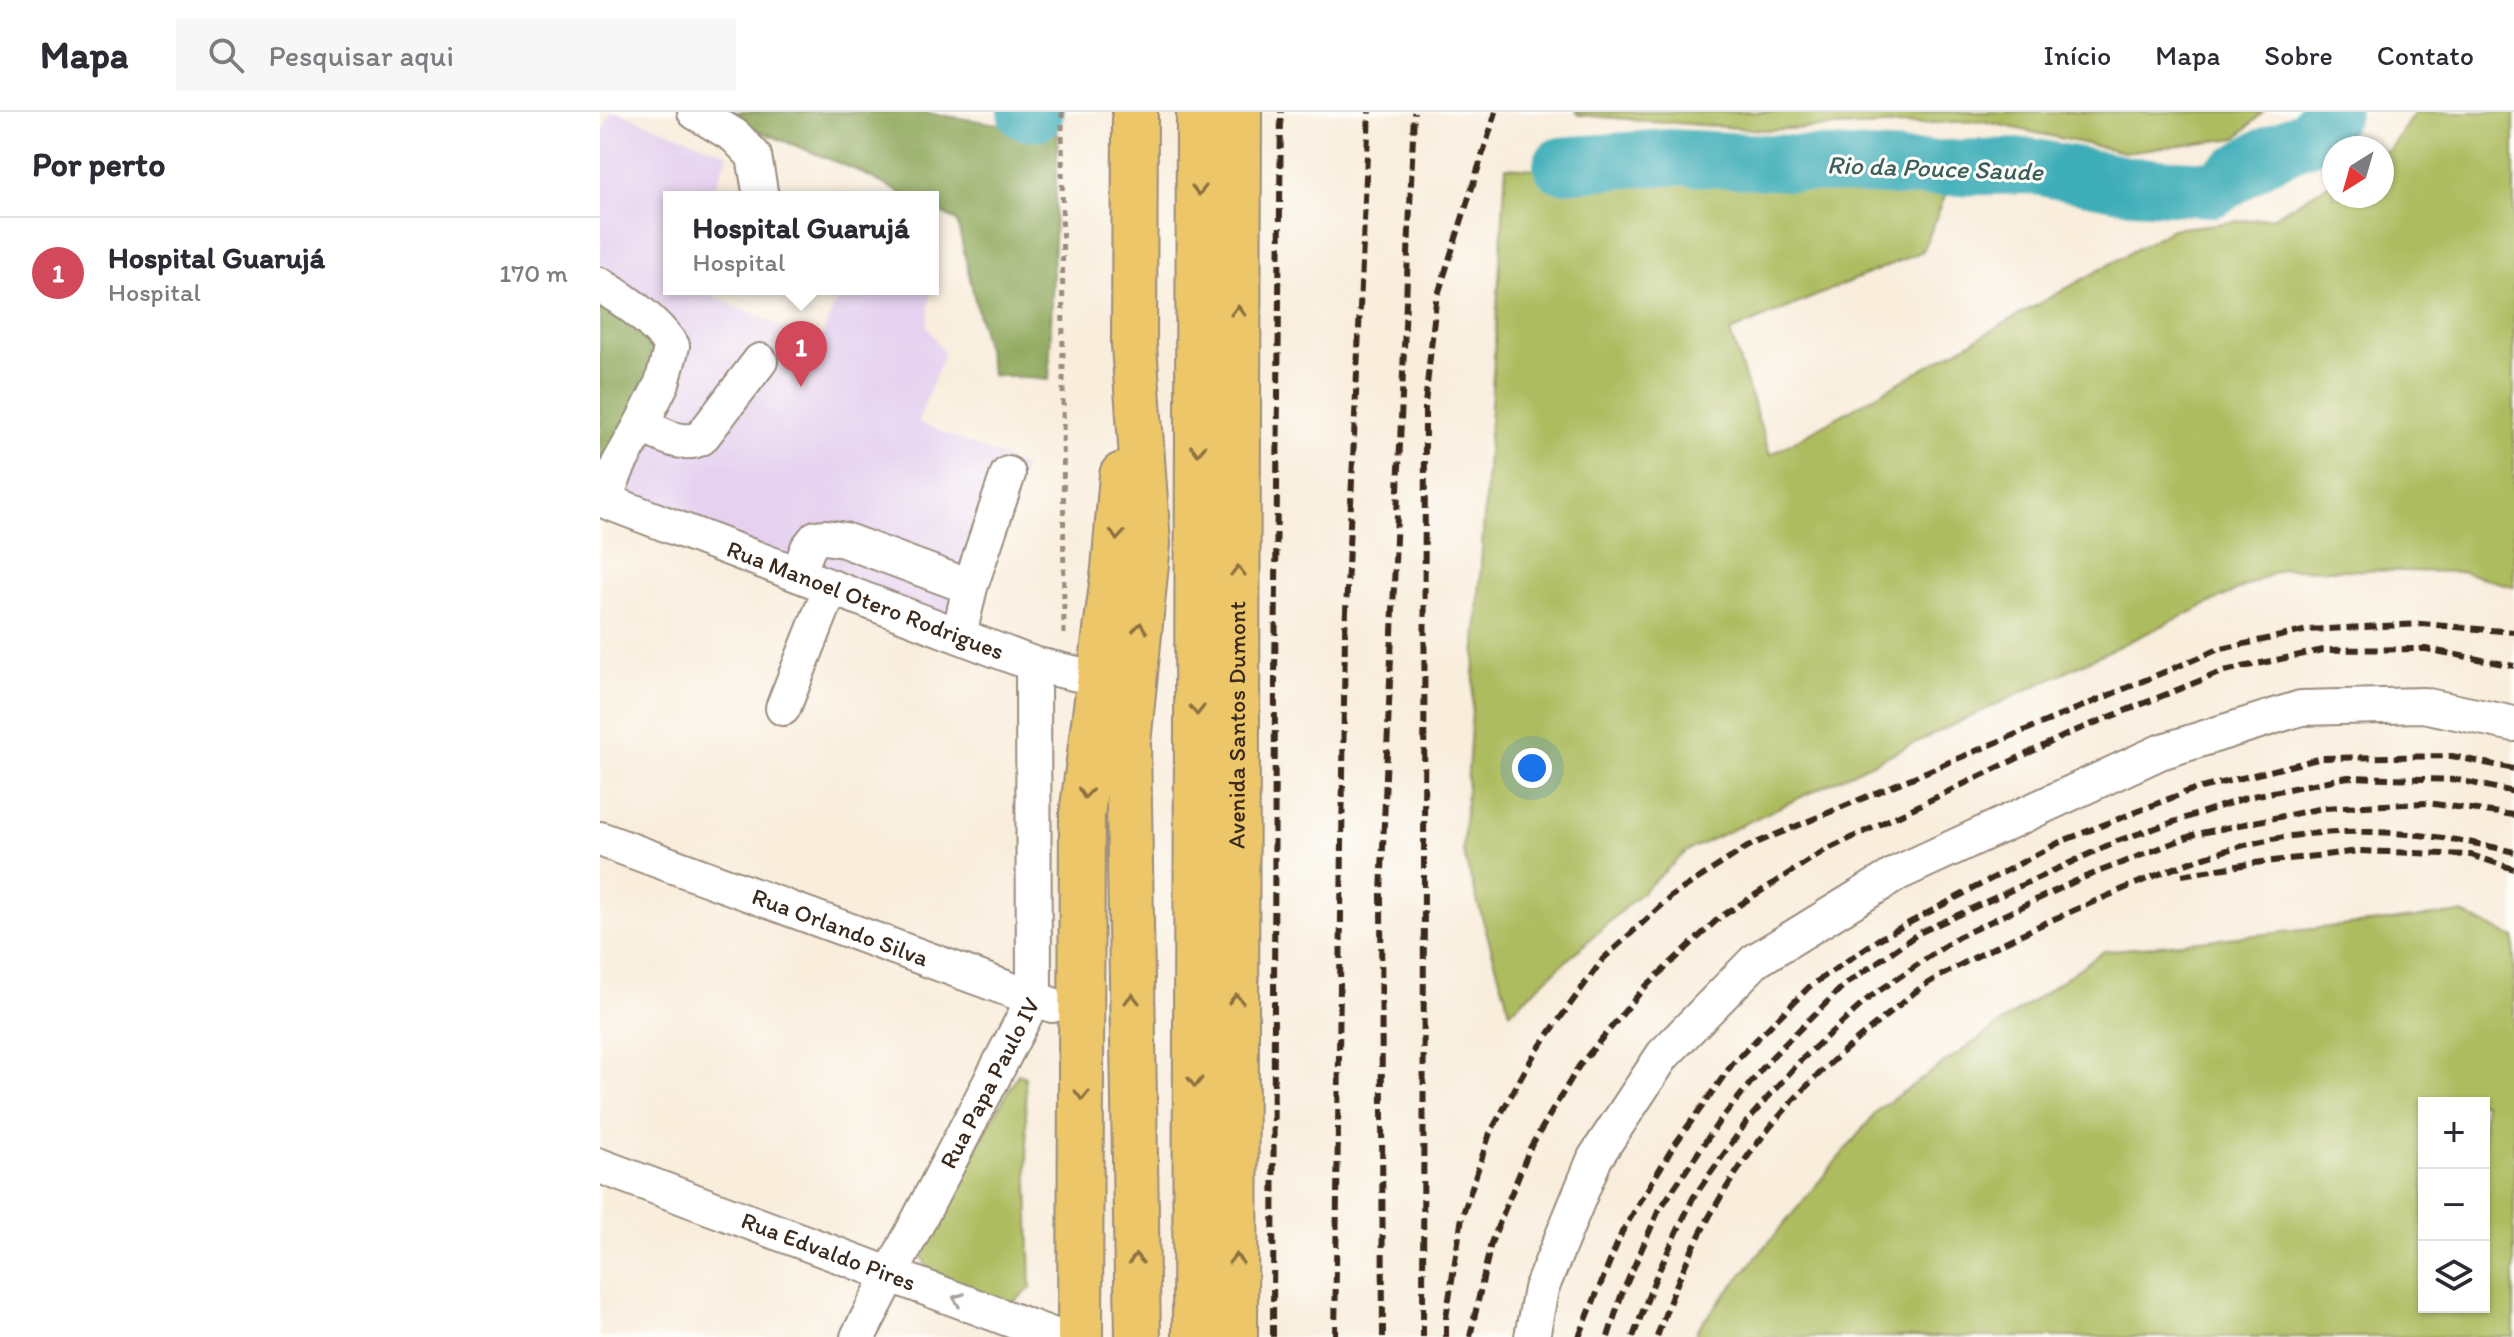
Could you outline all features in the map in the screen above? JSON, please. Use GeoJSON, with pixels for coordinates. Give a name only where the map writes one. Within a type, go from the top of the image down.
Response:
{"type":"FeatureCollection","features":[{"type":"Feature","properties":{"kind":"main road"},"geometry":{"type":"LineString","coordinates":[[1080,1337],[1082,815],[1148,544],[1134,345],[1135,112]]}},
{"type":"Feature","properties":{"kind":"main road","name":"Avenida Santos Dumont"},"geometry":{"type":"LineString","coordinates":[[1195,1337],[1199,112]]}},
{"type":"Feature","properties":{"kind":"main road","name":"Avenida Santos Dumont"},"geometry":{"type":"LineString","coordinates":[[1235,1337],[1239,112]]}},
{"type":"Feature","properties":{"kind":"main road"},"geometry":{"type":"LineString","coordinates":[[1116,684],[1128,743],[1138,1337]]}},
{"type":"Feature","properties":{"kind":"street"},"geometry":{"type":"LineString","coordinates":[[695,112],[735,136],[754,156],[760,191]]}},
{"type":"Feature","properties":{"kind":"street"},"geometry":{"type":"LineString","coordinates":[[600,285],[635,308],[660,330],[672,346],[662,383],[602,499]]}},
{"type":"Feature","properties":{"kind":"street"},"geometry":{"type":"LineString","coordinates":[[641,425],[679,441],[693,443],[701,438],[760,361]]}},
{"type":"Feature","properties":{"kind":"street"},"geometry":{"type":"LineString","coordinates":[[959,635],[970,587],[1008,474]]}},
{"type":"Feature","properties":{"kind":"street","name":"Rua Manoel Otero Rodrigues"},"geometry":{"type":"LineString","coordinates":[[602,499],[1033,664],[1116,684]]}},
{"type":"Feature","properties":{"kind":"street"},"geometry":{"type":"LineString","coordinates":[[798,574],[808,548],[816,538],[826,537],[844,540],[970,587]]}},
{"type":"Feature","properties":{"kind":"street"},"geometry":{"type":"LineString","coordinates":[[783,708],[831,587]]}},
{"type":"Feature","properties":{"kind":"street","name":"Rua Papa Paulo IV"},"geometry":{"type":"LineString","coordinates":[[858,1337],[1034,998],[1033,664]]}},
{"type":"Feature","properties":{"kind":"street"},"geometry":{"type":"LineString","coordinates":[[1532,1337],[1541,1289],[1595,1158],[1663,1055],[1755,961],[1912,867],[2160,752],[2301,708],[2423,705],[2514,724]]}},
{"type":"Feature","properties":{"kind":"street","name":"Rua Orlando Silva"},"geometry":{"type":"LineString","coordinates":[[600,839],[1082,1017]]}},
{"type":"Feature","properties":{"kind":"street","name":"Rua Edvaldo Pires"},"geometry":{"type":"LineString","coordinates":[[600,1166],[1057,1337]]}},
{"type":"Feature","properties":{"kind":"shaded area"},"geometry":{"type":"Polygon","coordinates":[[[611,112],[619,112],[728,154],[714,191],[663,191],[663,295],[711,295],[819,343],[839,295],[930,295],[927,326],[944,353],[918,422],[1025,467],[971,627],[619,494],[690,348],[636,297],[600,277],[600,139],[611,112]]]}},
{"type":"Feature","properties":{"kind":"green space"},"geometry":{"type":"Polygon","coordinates":[[[712,112],[920,112],[1058,133],[1049,380],[992,375],[957,221],[939,212],[939,191],[897,191],[856,170],[712,112]]]}},
{"type":"Feature","properties":{"kind":"green space"},"geometry":{"type":"Polygon","coordinates":[[[1576,112],[2263,112],[2237,138],[2124,152],[1982,121],[1763,130],[1578,115],[1576,112]]]}},
{"type":"Feature","properties":{"kind":"green space"},"geometry":{"type":"Polygon","coordinates":[[[2415,112],[2514,112],[2514,587],[2464,572],[2282,569],[1687,851],[1510,1012],[1463,852],[1506,167],[1949,186],[1923,251],[1730,332],[1770,455],[2172,229],[2274,217],[2322,188],[2322,208],[2394,208],[2394,144],[2415,112]]]}},
{"type":"Feature","properties":{"kind":"green space"},"geometry":{"type":"Polygon","coordinates":[[[600,290],[667,355],[600,466],[600,290]]]}},
{"type":"Feature","properties":{"kind":"green space"},"geometry":{"type":"Polygon","coordinates":[[[2462,913],[2514,938],[2514,1337],[1695,1337],[1697,1329],[1880,1108],[2104,951],[2462,913]]]}},
{"type":"Feature","properties":{"kind":"green space"},"geometry":{"type":"Polygon","coordinates":[[[1018,1074],[1025,1077],[1031,1288],[1011,1304],[930,1275],[919,1249],[1018,1074]]]}},
{"type":"Feature","properties":{"kind":"waterway","name":"Rio da Pouce Saude"},"geometry":{"type":"LineString","coordinates":[[1025,112],[1036,113]]}},
{"type":"Feature","properties":{"kind":"waterway","name":"Rio da Pouce Saude"},"geometry":{"type":"LineString","coordinates":[[1561,165],[1670,157],[1906,169],[2030,166],[2132,185],[2213,189],[2261,158],[2310,136],[2332,112]]}},
{"type":"Feature","properties":{"kind":"railway"},"geometry":{"type":"LineString","coordinates":[[1273,1337],[1281,112]]}},
{"type":"Feature","properties":{"kind":"railway"},"geometry":{"type":"LineString","coordinates":[[1335,1337],[1345,633],[1369,112]]}},
{"type":"Feature","properties":{"kind":"railway"},"geometry":{"type":"LineString","coordinates":[[1383,1337],[1381,894],[1414,112]]}},
{"type":"Feature","properties":{"kind":"railway"},"geometry":{"type":"LineString","coordinates":[[1423,1337],[1425,404],[1436,301],[1496,112]]}},
{"type":"Feature","properties":{"kind":"railway"},"geometry":{"type":"LineString","coordinates":[[1446,1337],[1446,1318],[1462,1217],[1490,1133],[1535,1053],[1603,959],[1673,895],[1749,846],[2217,650],[2308,630],[2421,624],[2514,632]]}},
{"type":"Feature","properties":{"kind":"railway"},"geometry":{"type":"LineString","coordinates":[[1470,1337],[1491,1243],[1530,1148],[1579,1066],[1644,988],[1719,918],[1822,852],[2070,733],[2224,671],[2323,650],[2426,649],[2514,666]]}},
{"type":"Feature","properties":{"kind":"railway"},"geometry":{"type":"LineString","coordinates":[[1579,1337],[1622,1232],[1673,1147],[1733,1063],[1809,987],[1879,939],[2060,842],[2189,791],[2322,758],[2452,756],[2514,769]]}},
{"type":"Feature","properties":{"kind":"railway"},"geometry":{"type":"LineString","coordinates":[[1608,1337],[1621,1296],[1658,1212],[1718,1123],[1770,1059],[1843,986],[1919,933],[2117,841],[2248,797],[2348,777],[2458,780],[2514,792]]}},
{"type":"Feature","properties":{"kind":"railway"},"geometry":{"type":"LineString","coordinates":[[1633,1337],[1655,1279],[1693,1198],[1748,1120],[1801,1060],[1870,997],[1958,937],[2080,879],[2196,834],[2323,808],[2427,803],[2514,815]]}},
{"type":"Feature","properties":{"kind":"railway"},"geometry":{"type":"LineString","coordinates":[[1657,1337],[1695,1244],[1744,1161],[1805,1088],[1841,1054],[1928,983],[2008,940],[2124,889],[2192,862],[2262,841],[2297,835],[2370,832],[2443,838],[2514,852]]}},
{"type":"Feature","properties":{"kind":"railway"},"geometry":{"type":"LineString","coordinates":[[2182,875],[2359,851],[2471,855],[2514,869]]}},
{"type":"Feature","properties":{"kind":"place","name":"Hospital Guarujá"},"geometry":{"type":"Point","coordinates":[801,387]}}]}
